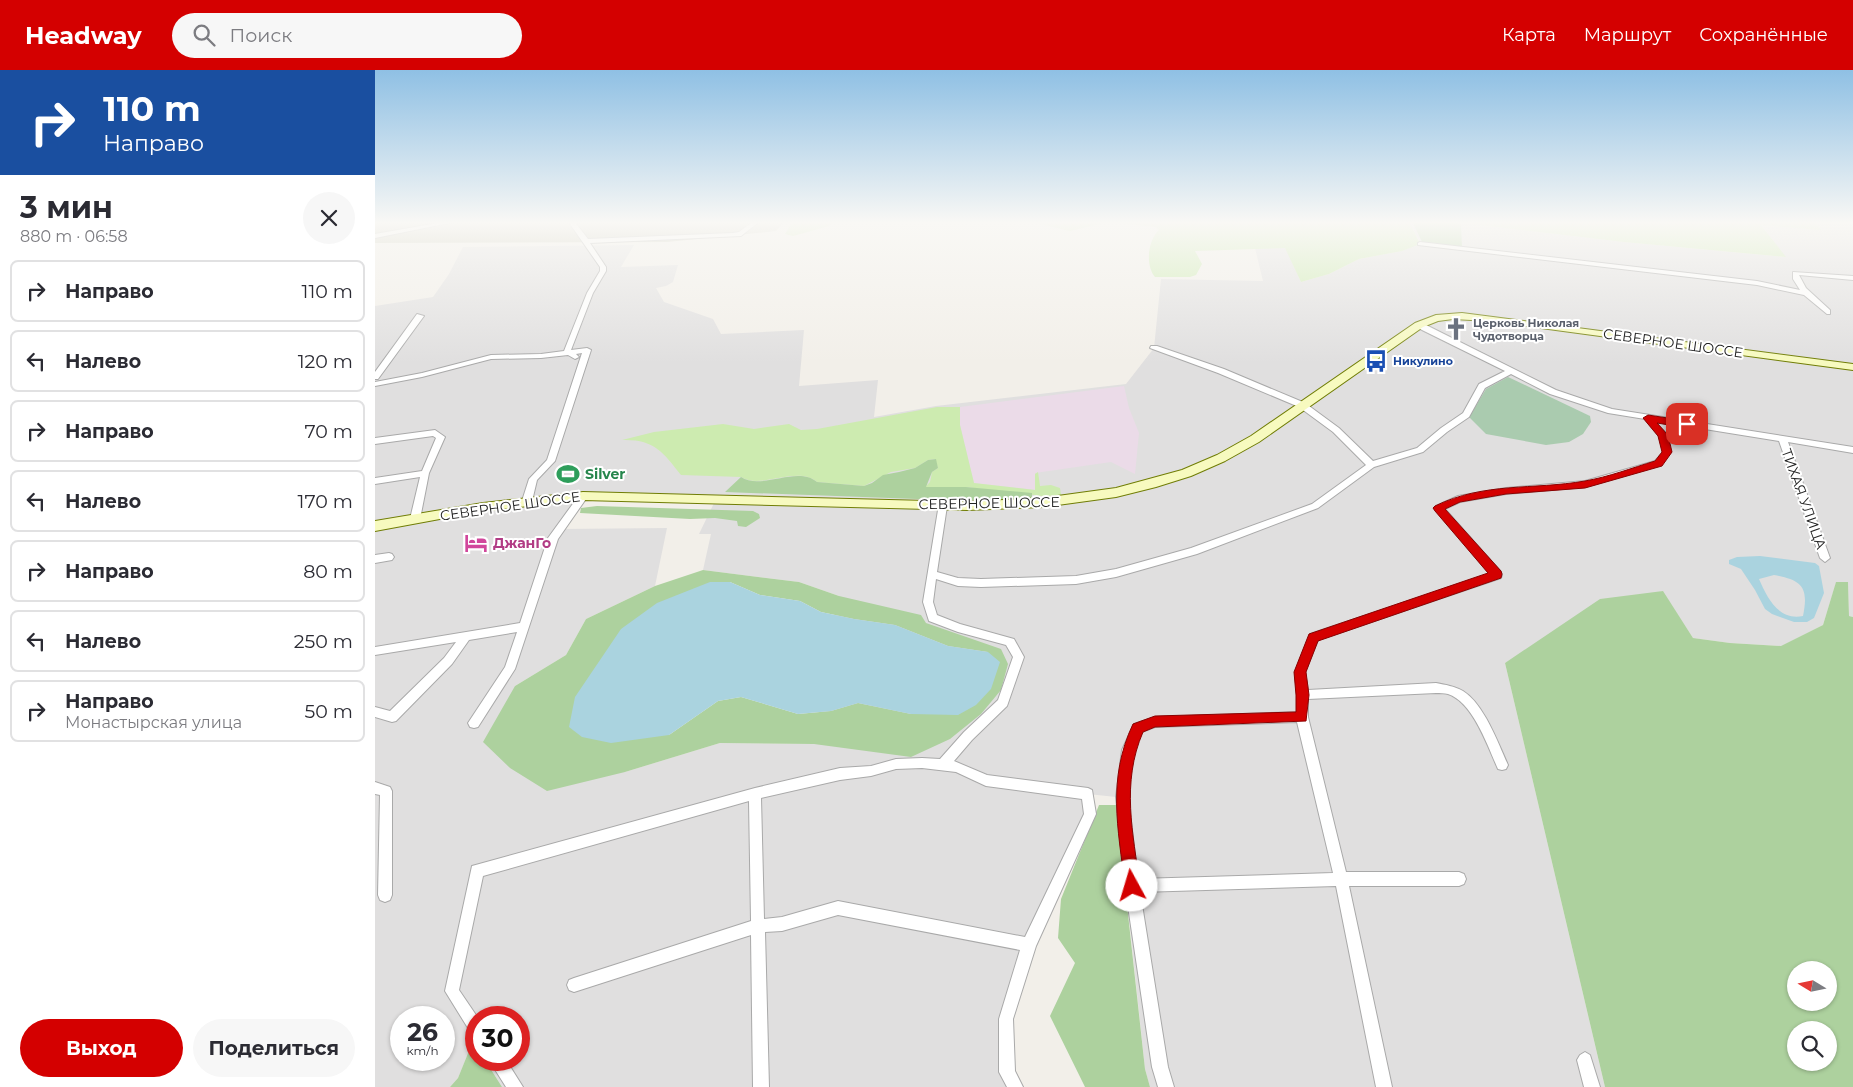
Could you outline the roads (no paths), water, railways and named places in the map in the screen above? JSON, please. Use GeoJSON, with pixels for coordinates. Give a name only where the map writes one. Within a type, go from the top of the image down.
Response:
{"type":"FeatureCollection","features":[{"type":"Feature","properties":{"kind":"main road","name":"СЕВЕРНОЕ ШОССЕ"},"geometry":{"type":"LineString","coordinates":[[375,526],[527,501],[583,496],[942,506],[1023,505],[1070,501],[1128,491],[1172,479],[1230,455],[1419,325],[1431,318],[1451,315],[1489,318],[1853,367]]}},
{"type":"Feature","properties":{"kind":"street"},"geometry":{"type":"LineString","coordinates":[[582,361],[567,350],[589,293],[603,268]]}},
{"type":"Feature","properties":{"kind":"street"},"geometry":{"type":"LineString","coordinates":[[1631,268],[1757,283],[1803,294],[1805,291]]}},
{"type":"Feature","properties":{"kind":"street"},"geometry":{"type":"LineString","coordinates":[[1827,312],[1805,291],[1795,273],[1853,278]]}},
{"type":"Feature","properties":{"kind":"street"},"geometry":{"type":"LineString","coordinates":[[375,377],[420,316]]}},
{"type":"Feature","properties":{"kind":"street"},"geometry":{"type":"LineString","coordinates":[[1419,325],[1509,372],[1553,392],[1611,411],[1853,450]]}},
{"type":"Feature","properties":{"kind":"street"},"geometry":{"type":"LineString","coordinates":[[1154,348],[1221,371],[1303,405],[1336,430],[1371,465]]}},
{"type":"Feature","properties":{"kind":"street"},"geometry":{"type":"LineString","coordinates":[[375,384],[422,375],[491,357],[570,354],[587,350],[551,461],[533,478],[527,501]]}},
{"type":"Feature","properties":{"kind":"street"},"geometry":{"type":"LineString","coordinates":[[932,574],[958,582],[981,583],[1076,580],[1116,573],[1193,551],[1315,506],[1371,465],[1420,450],[1466,415],[1482,386],[1509,372]]}},
{"type":"Feature","properties":{"kind":"street"},"geometry":{"type":"LineString","coordinates":[[1384,1087],[1341,879],[1302,717],[1303,695],[1300,672],[1314,638],[1497,574],[1439,508],[1458,499],[1506,491],[1585,484],[1658,463],[1667,452],[1665,443],[1663,435],[1648,418]]}},
{"type":"Feature","properties":{"kind":"street"},"geometry":{"type":"LineString","coordinates":[[375,441],[435,434],[441,437],[425,473],[415,520]]}},
{"type":"Feature","properties":{"kind":"street","name":"ТИХАЯ УЛИЦА"},"geometry":{"type":"LineString","coordinates":[[1783,440],[1825,558]]}},
{"type":"Feature","properties":{"kind":"street"},"geometry":{"type":"LineString","coordinates":[[375,480],[425,473]]}},
{"type":"Feature","properties":{"kind":"street"},"geometry":{"type":"LineString","coordinates":[[474,723],[510,669],[522,627],[553,538],[583,496]]}},
{"type":"Feature","properties":{"kind":"street"},"geometry":{"type":"LineString","coordinates":[[942,506],[928,602],[933,618],[958,628],[1010,642],[1019,657],[1003,702],[968,736],[943,765]]}},
{"type":"Feature","properties":{"kind":"street"},"geometry":{"type":"LineString","coordinates":[[375,559],[389,557]]}},
{"type":"Feature","properties":{"kind":"street"},"geometry":{"type":"LineString","coordinates":[[375,651],[522,627]]}},
{"type":"Feature","properties":{"kind":"street"},"geometry":{"type":"LineString","coordinates":[[375,712],[392,717],[448,661],[466,636]]}},
{"type":"Feature","properties":{"kind":"street"},"geometry":{"type":"LineString","coordinates":[[1303,695],[1436,688],[1452,691],[1464,698],[1476,712],[1502,765]]}},
{"type":"Feature","properties":{"kind":"street"},"geometry":{"type":"LineString","coordinates":[[1166,1087],[1159,1067],[1132,886],[1122,797],[1128,750],[1138,728],[1155,722],[1302,717]]}},
{"type":"Feature","properties":{"kind":"street"},"geometry":{"type":"LineString","coordinates":[[465,1011],[452,991],[477,871],[755,794],[840,774],[871,771],[896,764],[922,763],[943,765],[957,767],[986,780],[1088,794],[1090,814],[1029,945],[1005,1019],[1007,1072],[1015,1087]]}},
{"type":"Feature","properties":{"kind":"street"},"geometry":{"type":"LineString","coordinates":[[375,788],[386,791],[385,895]]}},
{"type":"Feature","properties":{"kind":"street"},"geometry":{"type":"LineString","coordinates":[[755,794],[761,1087]]}},
{"type":"Feature","properties":{"kind":"street"},"geometry":{"type":"LineString","coordinates":[[1132,886],[1341,879],[1459,879]]}},
{"type":"Feature","properties":{"kind":"street"},"geometry":{"type":"LineString","coordinates":[[574,985],[757,926],[782,924],[838,908],[1029,945]]}},
{"type":"Feature","properties":{"kind":"street"},"geometry":{"type":"LineString","coordinates":[[1585,1060],[1592,1087]]}},
{"type":"Feature","properties":{"kind":"street"},"geometry":{"type":"LineString","coordinates":[[504,1071],[515,1087]]}},
{"type":"Feature","properties":{"kind":"water"},"geometry":{"type":"Polygon","coordinates":[[[1760,556],[1815,563],[1819,566],[1824,593],[1814,618],[1807,622],[1794,622],[1772,614],[1765,609],[1741,569],[1729,564],[1729,560],[1737,557],[1760,556]],[[1774,575],[1759,579],[1770,600],[1780,611],[1794,617],[1803,616],[1805,606],[1804,592],[1797,583],[1774,575]]]}},
{"type":"Feature","properties":{"kind":"water"},"geometry":{"type":"Polygon","coordinates":[[[710,582],[730,582],[760,595],[800,601],[821,612],[895,625],[948,646],[988,652],[1000,662],[991,689],[976,705],[958,715],[911,714],[858,703],[831,711],[798,714],[741,697],[718,701],[669,735],[611,743],[582,737],[569,727],[575,697],[621,629],[657,603],[710,582]]]}},
{"type":"Feature","properties":{"kind":"place","name":"Церковь Николая Чудотворца"},"geometry":{"type":"Point","coordinates":[1456,329]}},
{"type":"Feature","properties":{"kind":"place","name":"Никулино"},"geometry":{"type":"Point","coordinates":[1376,361]}},
{"type":"Feature","properties":{"kind":"place","name":"Silver"},"geometry":{"type":"Point","coordinates":[568,474]}},
{"type":"Feature","properties":{"kind":"place","name":"ДжанГо"},"geometry":{"type":"Point","coordinates":[476,543]}}]}
